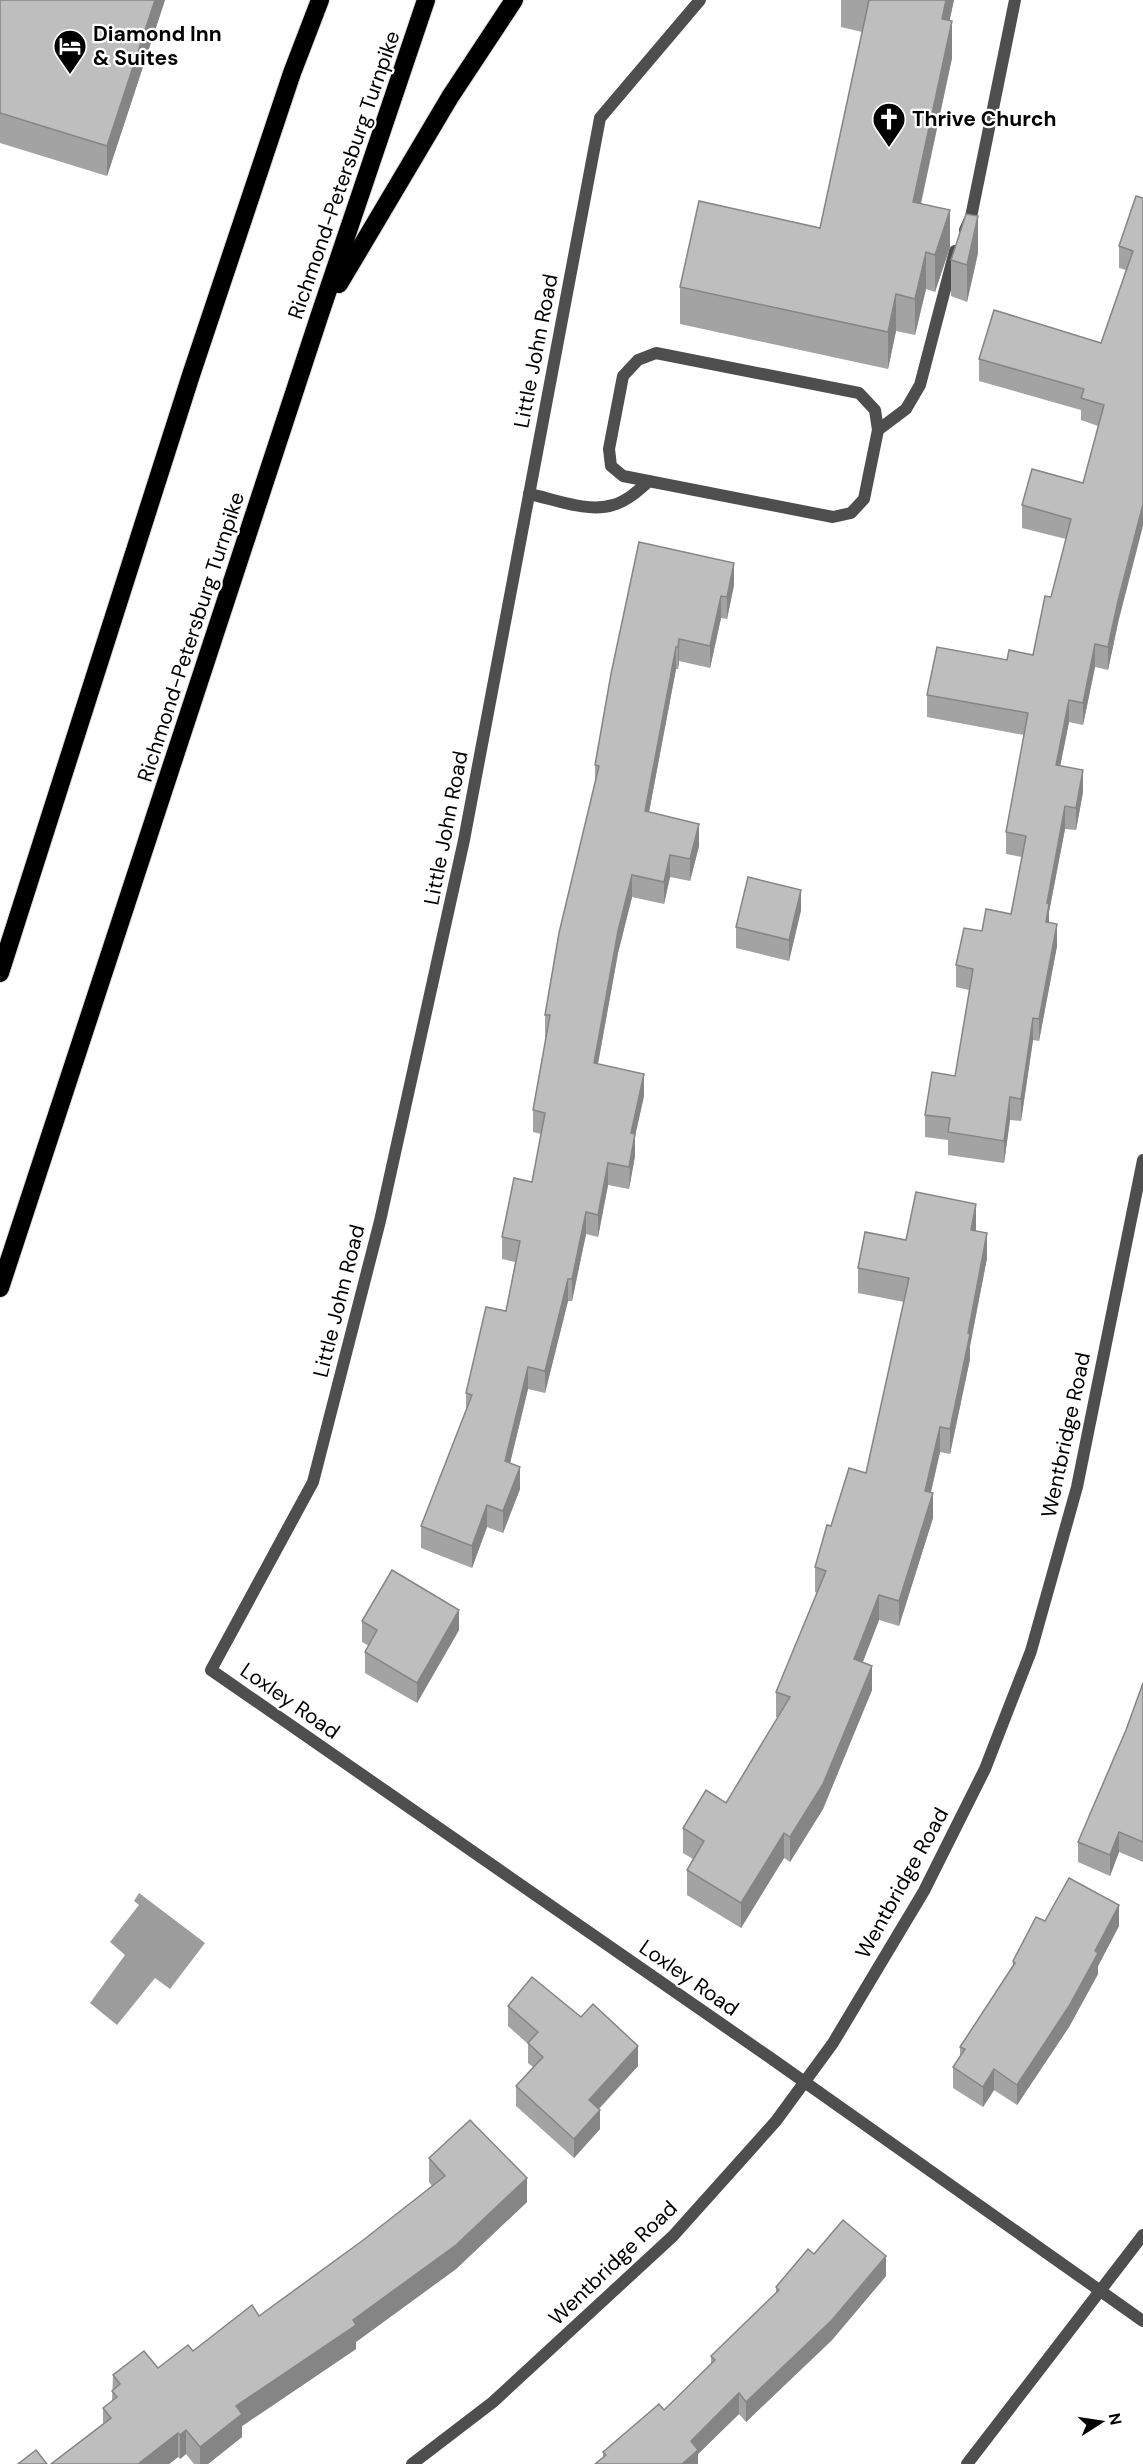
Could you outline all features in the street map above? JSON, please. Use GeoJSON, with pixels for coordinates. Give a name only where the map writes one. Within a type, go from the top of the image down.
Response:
{"type":"FeatureCollection","features":[{"type":"Feature","properties":{"kind":"highway"},"geometry":{"type":"LineString","coordinates":[[0,973],[191,375],[292,73],[320,0]]}},
{"type":"Feature","properties":{"kind":"highway","name":"Richmond-Petersburg Turnpike"},"geometry":{"type":"LineString","coordinates":[[0,1288],[319,317],[426,0]]}},
{"type":"Feature","properties":{"kind":"highway"},"geometry":{"type":"LineString","coordinates":[[319,317],[450,97],[514,0]]}},
{"type":"Feature","properties":{"kind":"street","name":"Little John Road"},"geometry":{"type":"LineString","coordinates":[[211,1670],[313,1482],[380,1221],[453,892],[600,118],[700,0]]}},
{"type":"Feature","properties":{"kind":"street"},"geometry":{"type":"LineString","coordinates":[[878,430],[906,409],[920,385],[948,273],[971,217],[1015,0]]}},
{"type":"Feature","properties":{"kind":"street"},"geometry":{"type":"LineString","coordinates":[[656,353],[859,393],[875,410],[878,430],[864,499],[851,513],[833,517],[622,476],[611,466],[609,449],[623,376],[638,360],[656,353]]}},
{"type":"Feature","properties":{"kind":"street"},"geometry":{"type":"LineString","coordinates":[[529,494],[591,507],[612,505],[631,497],[649,481]]}},
{"type":"Feature","properties":{"kind":"street","name":"Wentbridge Road"},"geometry":{"type":"LineString","coordinates":[[412,2464],[493,2402],[673,2236],[776,2121],[833,2043],[924,1891],[985,1769],[1031,1651],[1077,1486],[1143,1160]]}},
{"type":"Feature","properties":{"kind":"street","name":"Loxley Road"},"geometry":{"type":"LineString","coordinates":[[211,1670],[805,2082],[1143,2321]]}},
{"type":"Feature","properties":{"kind":"street"},"geometry":{"type":"LineString","coordinates":[[967,2464],[1143,2235]]}},
{"type":"Feature","properties":{"kind":"shaded area"},"geometry":{"type":"Polygon","coordinates":[[[139,1893],[205,1943],[170,1989],[155,1978],[117,2025],[90,2003],[125,1955],[110,1942],[139,1905],[134,1901],[139,1893]]]}},
{"type":"Feature","properties":{"kind":"building","name":"Diamond Inn & Suites"},"geometry":{"type":"Polygon","coordinates":[[[0,0],[155,0],[107,146],[0,113],[0,0]]]}},
{"type":"Feature","properties":{"kind":"building","name":"Thrive Church"},"geometry":{"type":"Polygon","coordinates":[[[869,0],[946,0],[942,19],[952,21],[913,202],[950,210],[935,255],[926,252],[915,299],[896,294],[888,332],[680,287],[699,201],[820,228],[869,0]]]}},
{"type":"Feature","properties":{"kind":"building"},"geometry":{"type":"Polygon","coordinates":[[[1136,196],[1143,198],[1143,504],[1108,647],[1095,644],[1083,703],[1069,700],[1056,765],[1083,770],[1076,808],[1065,806],[1047,903],[1049,904],[1046,922],[1057,924],[1039,1019],[1033,1018],[1021,1099],[1010,1097],[1004,1141],[948,1132],[950,1118],[925,1115],[932,1072],[955,1076],[973,969],[956,965],[964,928],[982,931],[986,909],[1011,914],[1026,836],[1006,832],[1028,713],[927,695],[937,647],[1007,660],[1009,650],[1033,655],[1045,596],[1051,597],[1071,519],[1022,505],[1032,469],[1083,483],[1104,405],[1081,398],[1084,389],[979,359],[994,310],[1101,343],[1133,251],[1119,246],[1136,196]]]}},
{"type":"Feature","properties":{"kind":"building"},"geometry":{"type":"Polygon","coordinates":[[[966,214],[978,216],[967,265],[951,260],[966,214]]]}},
{"type":"Feature","properties":{"kind":"building"},"geometry":{"type":"Polygon","coordinates":[[[639,542],[734,563],[727,597],[721,596],[710,646],[679,639],[678,647],[676,647],[645,811],[699,824],[690,859],[670,855],[664,882],[632,875],[618,931],[594,1063],[644,1074],[631,1133],[635,1134],[629,1167],[608,1163],[598,1215],[586,1212],[572,1279],[568,1279],[545,1371],[528,1367],[505,1461],[520,1467],[503,1511],[487,1505],[472,1546],[421,1526],[472,1395],[466,1393],[486,1307],[506,1311],[520,1241],[502,1237],[514,1178],[532,1182],[545,1113],[533,1110],[550,1015],[545,1015],[559,933],[599,766],[595,765],[611,674],[639,542]]]}},
{"type":"Feature","properties":{"kind":"building"},"geometry":{"type":"Polygon","coordinates":[[[748,877],[801,890],[789,940],[736,927],[748,877]]]}},
{"type":"Feature","properties":{"kind":"building"},"geometry":{"type":"Polygon","coordinates":[[[916,1192],[976,1204],[971,1230],[987,1233],[968,1333],[970,1334],[950,1429],[940,1427],[925,1491],[933,1493],[899,1601],[879,1595],[854,1659],[872,1666],[823,1784],[790,1837],[784,1833],[741,1903],[687,1870],[704,1841],[683,1828],[706,1790],[726,1803],[790,1697],[776,1692],[826,1571],[815,1567],[827,1525],[831,1526],[849,1468],[866,1473],[909,1278],[858,1268],[865,1232],[906,1240],[916,1192]]]}},
{"type":"Feature","properties":{"kind":"building"},"geometry":{"type":"Polygon","coordinates":[[[392,1570],[459,1610],[417,1683],[365,1652],[377,1630],[362,1621],[392,1570]]]}},
{"type":"Feature","properties":{"kind":"building"},"geometry":{"type":"Polygon","coordinates":[[[1143,1683],[1143,1842],[1119,1832],[1110,1855],[1078,1842],[1126,1730],[1143,1683]]]}},
{"type":"Feature","properties":{"kind":"building"},"geometry":{"type":"Polygon","coordinates":[[[1069,1878],[1119,1905],[1095,1951],[1098,1953],[1069,2006],[1017,2085],[994,2069],[983,2087],[953,2067],[965,2049],[960,2047],[1015,1963],[1013,1961],[1036,1917],[1045,1921],[1069,1878]]]}},
{"type":"Feature","properties":{"kind":"building"},"geometry":{"type":"Polygon","coordinates":[[[532,1977],[581,2017],[593,2004],[638,2046],[589,2100],[600,2110],[574,2139],[516,2086],[543,2057],[528,2043],[538,2032],[508,2006],[532,1977]]]}},
{"type":"Feature","properties":{"kind":"building"},"geometry":{"type":"Polygon","coordinates":[[[470,2120],[527,2178],[456,2245],[353,2320],[356,2325],[236,2406],[242,2414],[200,2447],[186,2430],[180,2435],[178,2433],[138,2464],[51,2464],[111,2418],[103,2408],[117,2397],[112,2391],[120,2384],[113,2375],[144,2351],[158,2368],[188,2345],[193,2351],[252,2305],[259,2316],[362,2241],[445,2176],[429,2158],[470,2120]]]}},
{"type":"Feature","properties":{"kind":"building"},"geometry":{"type":"Polygon","coordinates":[[[843,2220],[886,2256],[832,2320],[746,2402],[739,2393],[691,2441],[698,2450],[682,2464],[595,2464],[606,2455],[603,2452],[659,2404],[664,2410],[715,2360],[711,2356],[779,2290],[776,2287],[808,2249],[814,2254],[843,2220]]]}},
{"type":"Feature","properties":{"kind":"building"},"geometry":{"type":"Polygon","coordinates":[[[36,2450],[47,2464],[18,2464],[36,2450]]]}},
{"type":"Feature","properties":{"kind":"place","name":"Diamond Inn & Suites"},"geometry":{"type":"Point","coordinates":[70,75]}},
{"type":"Feature","properties":{"kind":"place","name":"Thrive Church"},"geometry":{"type":"Point","coordinates":[889,148]}}]}
